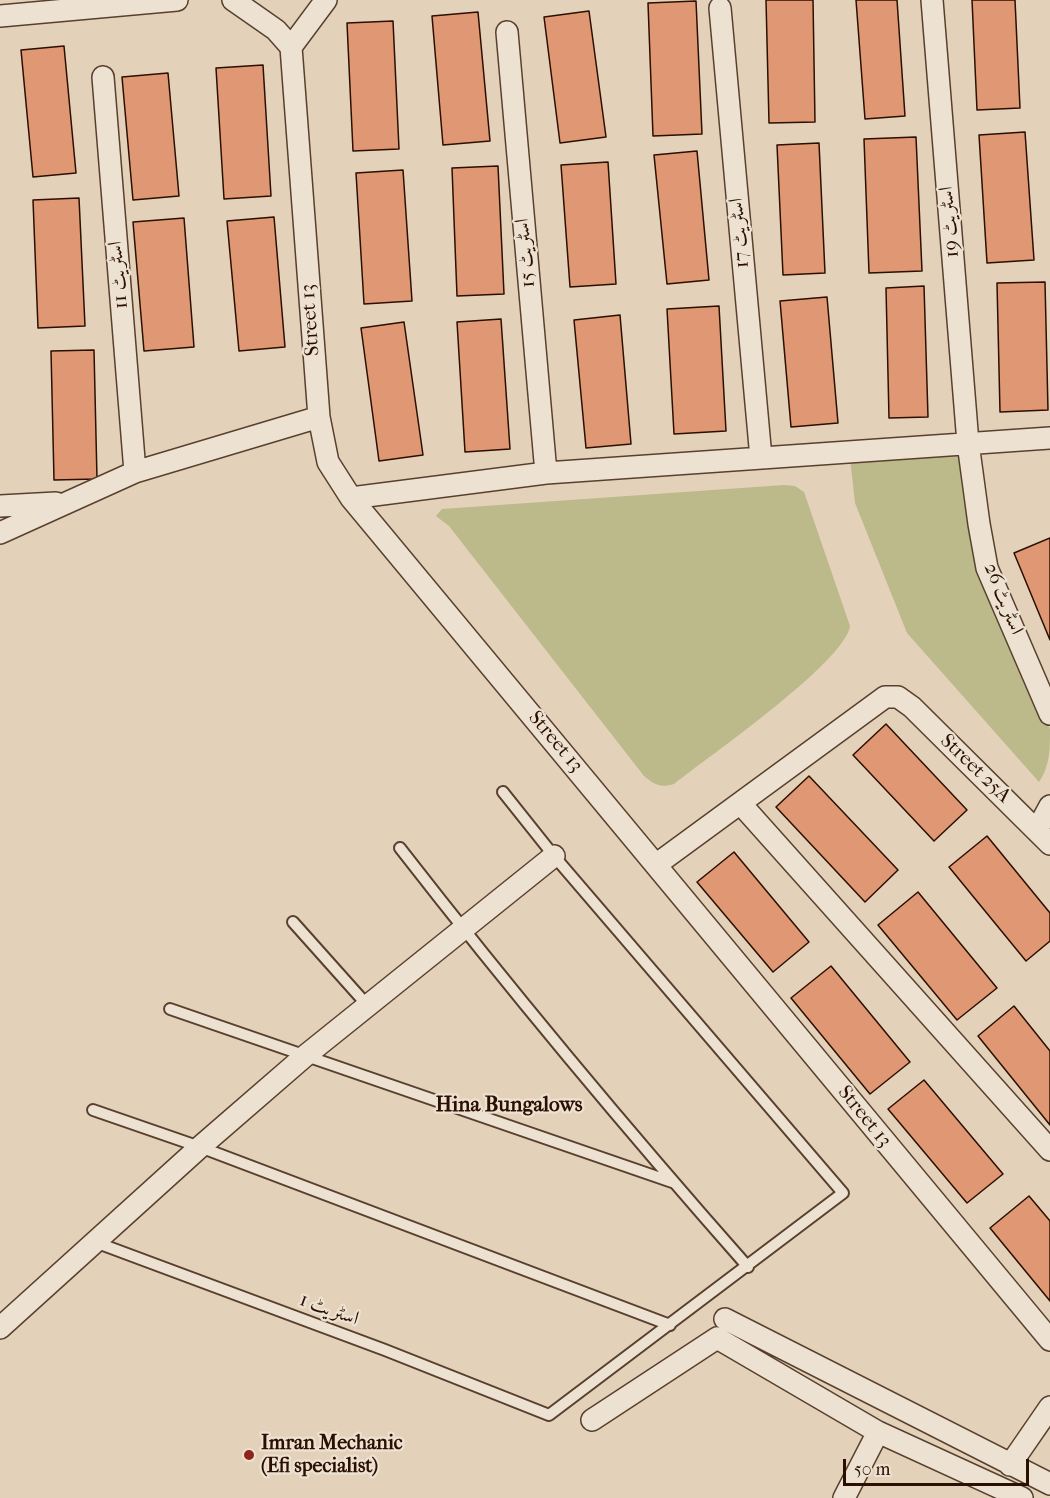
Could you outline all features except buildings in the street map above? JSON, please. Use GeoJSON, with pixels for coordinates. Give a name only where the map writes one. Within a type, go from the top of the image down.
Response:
{"type":"FeatureCollection","features":[{"type":"Feature","properties":{"kind":"street"},"geometry":{"type":"LineString","coordinates":[[0,16],[60,5],[177,0]]}},
{"type":"Feature","properties":{"kind":"street"},"geometry":{"type":"LineString","coordinates":[[233,0],[276,30],[291,47],[326,0]]}},
{"type":"Feature","properties":{"kind":"street","name":"اسٹریٹ 19"},"geometry":{"type":"LineString","coordinates":[[932,0],[968,443]]}},
{"type":"Feature","properties":{"kind":"street","name":"اسٹریٹ 17"},"geometry":{"type":"LineString","coordinates":[[720,8],[761,458]]}},
{"type":"Feature","properties":{"kind":"street","name":"اسٹریٹ 15"},"geometry":{"type":"LineString","coordinates":[[507,32],[546,473]]}},
{"type":"Feature","properties":{"kind":"street","name":"Street 13"},"geometry":{"type":"LineString","coordinates":[[291,47],[319,417],[328,462],[351,498],[1050,1340]]}},
{"type":"Feature","properties":{"kind":"street","name":"اسٹریٹ 11"},"geometry":{"type":"LineString","coordinates":[[103,77],[135,472]]}},
{"type":"Feature","properties":{"kind":"street"},"geometry":{"type":"LineString","coordinates":[[0,533],[135,472],[319,417]]}},
{"type":"Feature","properties":{"kind":"street"},"geometry":{"type":"LineString","coordinates":[[351,498],[546,473],[1050,438]]}},
{"type":"Feature","properties":{"kind":"street","name":"اسٹریٹ 26"},"geometry":{"type":"LineString","coordinates":[[968,443],[987,568],[1050,714]]}},
{"type":"Feature","properties":{"kind":"street"},"geometry":{"type":"LineString","coordinates":[[0,506],[69,503]]}},
{"type":"Feature","properties":{"kind":"street","name":"Street 25A"},"geometry":{"type":"LineString","coordinates":[[740,802],[885,698],[898,697],[912,707],[1044,837]]}},
{"type":"Feature","properties":{"kind":"street"},"geometry":{"type":"LineString","coordinates":[[657,864],[740,802],[1050,1150]]}},
{"type":"Feature","properties":{"kind":"street"},"geometry":{"type":"LineString","coordinates":[[1044,837],[1050,806]]}},
{"type":"Feature","properties":{"kind":"street"},"geometry":{"type":"LineString","coordinates":[[0,1328],[200,1147],[305,1056],[554,856]]}},
{"type":"Feature","properties":{"kind":"street"},"geometry":{"type":"LineString","coordinates":[[725,1319],[1010,1466],[1050,1484]]}},
{"type":"Feature","properties":{"kind":"street"},"geometry":{"type":"LineString","coordinates":[[592,1420],[717,1338],[878,1432],[1022,1498]]}},
{"type":"Feature","properties":{"kind":"street"},"geometry":{"type":"LineString","coordinates":[[1010,1466],[1050,1407]]}},
{"type":"Feature","properties":{"kind":"street"},"geometry":{"type":"LineString","coordinates":[[844,1498],[878,1432]]}},
{"type":"Feature","properties":{"kind":"lane"},"geometry":{"type":"LineString","coordinates":[[93,1110],[200,1147],[670,1325],[843,1193],[554,856],[503,792]]}},
{"type":"Feature","properties":{"kind":"lane"},"geometry":{"type":"LineString","coordinates":[[400,848],[463,930],[672,1182],[748,1267]]}},
{"type":"Feature","properties":{"kind":"lane"},"geometry":{"type":"LineString","coordinates":[[293,922],[368,1006]]}},
{"type":"Feature","properties":{"kind":"lane"},"geometry":{"type":"LineString","coordinates":[[170,1009],[672,1182]]}},
{"type":"Feature","properties":{"kind":"lane","name":"اسٹریٹ 1"},"geometry":{"type":"LineString","coordinates":[[95,1242],[385,1350],[549,1415],[670,1325]]}},
{"type":"Feature","properties":{"kind":"shaded area"},"geometry":{"type":"Polygon","coordinates":[[[969,455],[967,514],[1050,729],[1047,764],[1039,782],[907,633],[855,503],[850,458],[969,455]]]}},
{"type":"Feature","properties":{"kind":"shaded area"},"geometry":{"type":"Polygon","coordinates":[[[795,486],[804,492],[850,626],[842,642],[801,685],[674,784],[665,786],[655,784],[644,776],[449,526],[436,516],[442,509],[795,486]]]}},
{"type":"Feature","properties":{"kind":"place","name":"Imran Mechanic (Efi specialist)"},"geometry":{"type":"Point","coordinates":[249,1455]}},
{"type":"Feature","properties":{"kind":"district","name":"Hina Bungalows"},"geometry":{"type":"Point","coordinates":[509,1106]}}]}
